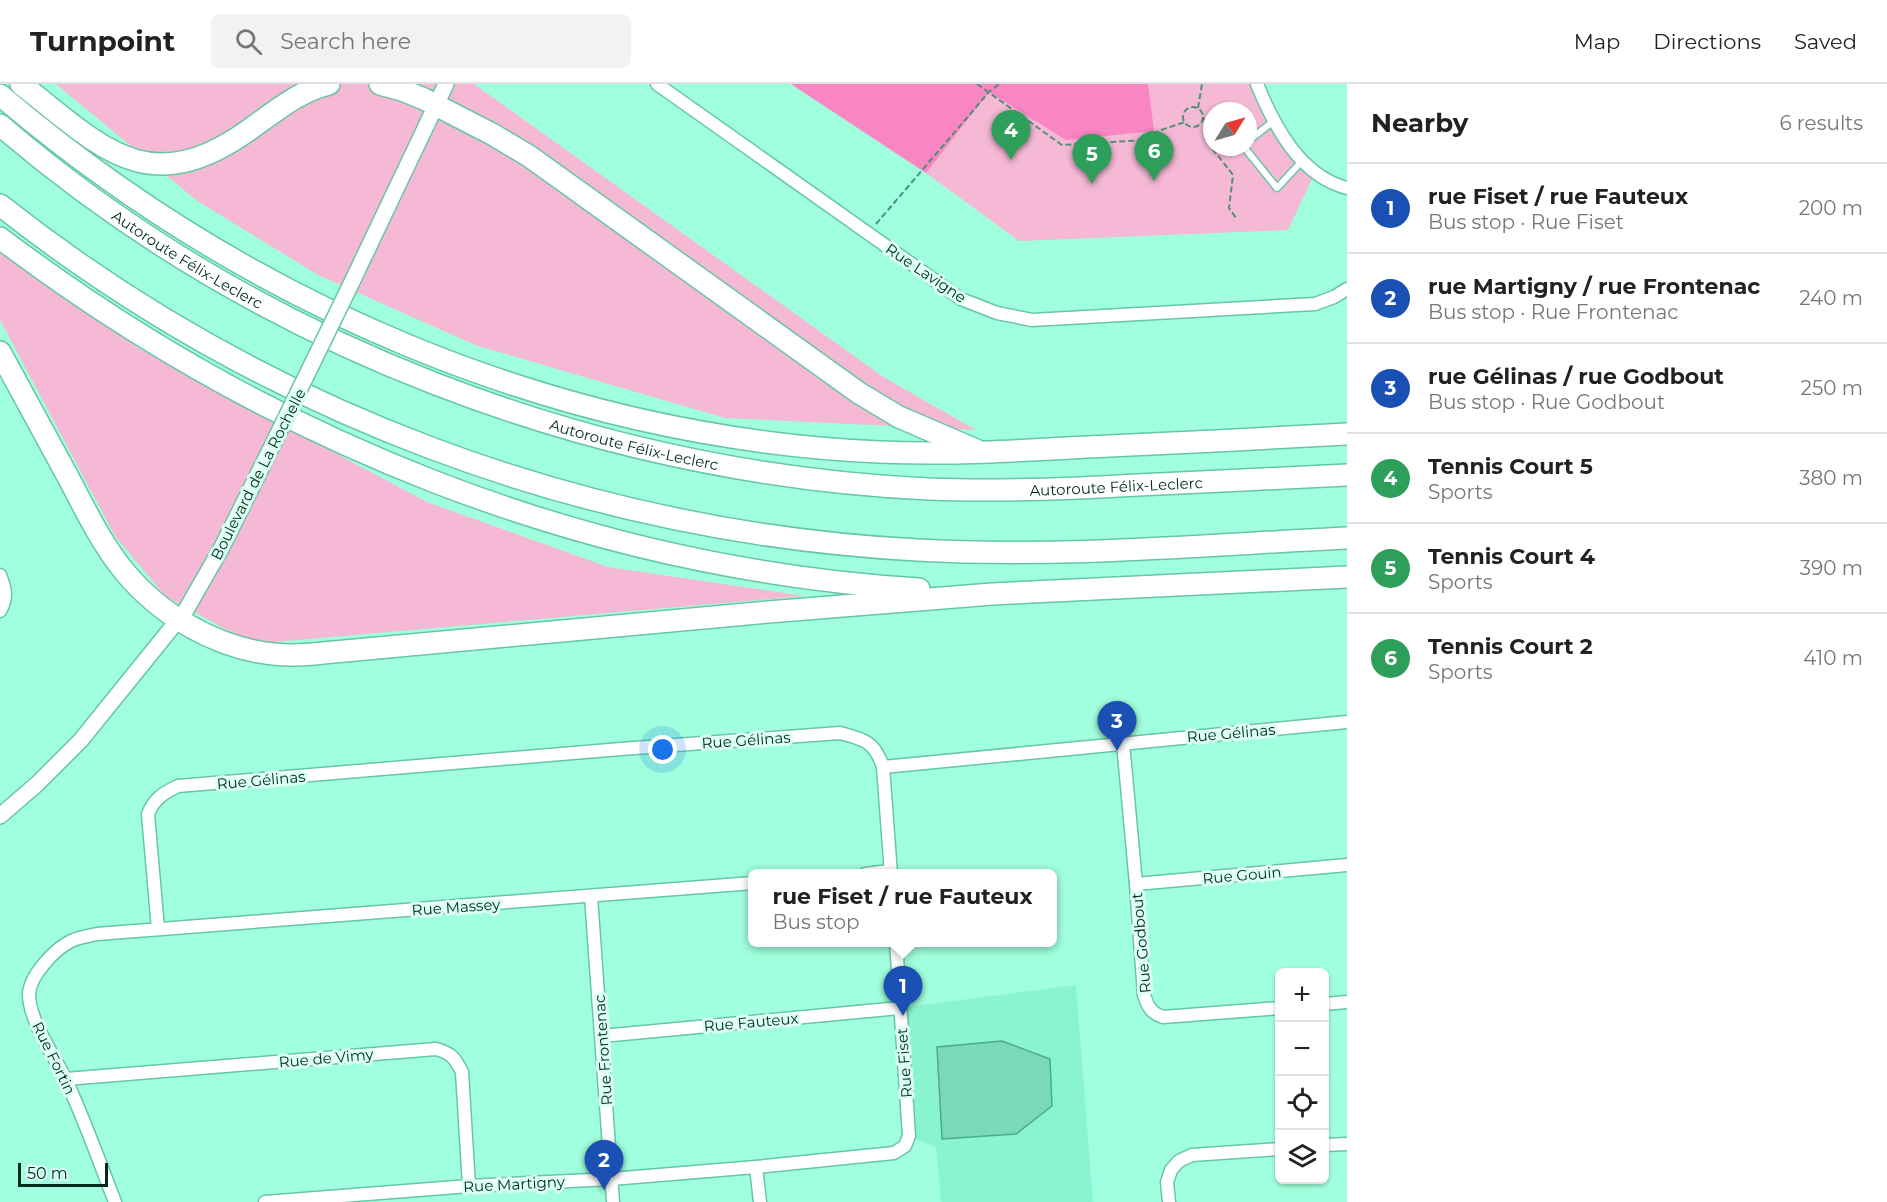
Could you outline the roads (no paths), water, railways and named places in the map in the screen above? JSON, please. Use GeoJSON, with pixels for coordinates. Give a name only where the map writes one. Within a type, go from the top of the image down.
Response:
{"type":"FeatureCollection","features":[{"type":"Feature","properties":{"kind":"highway"},"geometry":{"type":"LineString","coordinates":[[21,84],[106,149],[127,159],[162,164],[184,162],[216,151],[287,103],[310,90],[329,84]]}},
{"type":"Feature","properties":{"kind":"highway"},"geometry":{"type":"LineString","coordinates":[[380,84],[402,90],[437,106],[529,156],[874,403],[899,417],[982,453]]}},
{"type":"Feature","properties":{"kind":"highway"},"geometry":{"type":"LineString","coordinates":[[0,95],[96,171],[202,242],[274,282],[340,316],[467,369],[591,407],[643,420],[740,438],[798,446],[874,452],[982,453],[1347,434]]}},
{"type":"Feature","properties":{"kind":"highway","name":"Autoroute Félix-Leclerc"},"geometry":{"type":"LineString","coordinates":[[0,124],[81,189],[144,233],[223,281],[309,328],[380,361],[456,391],[517,413],[611,441],[675,456],[770,473],[868,485],[933,489],[1069,489],[1347,475]]}},
{"type":"Feature","properties":{"kind":"highway"},"geometry":{"type":"LineString","coordinates":[[0,205],[119,291],[193,336],[284,385],[440,453],[528,482],[604,503],[675,520],[767,536],[852,546],[920,550],[1051,552],[1347,538]]}},
{"type":"Feature","properties":{"kind":"highway"},"geometry":{"type":"LineString","coordinates":[[0,238],[108,314],[207,374],[355,448],[467,496],[573,530],[700,561],[838,583],[992,594]]}},
{"type":"Feature","properties":{"kind":"highway"},"geometry":{"type":"LineString","coordinates":[[0,352],[113,556],[134,582],[158,605],[199,632],[246,649],[269,654],[296,655],[992,594],[1347,577]]}},
{"type":"Feature","properties":{"kind":"street","name":"Boulevard de La Rochelle"},"geometry":{"type":"LineString","coordinates":[[0,816],[37,784],[81,740],[194,598],[273,444],[446,84]]}},
{"type":"Feature","properties":{"kind":"street","name":"Rue Lavigne"},"geometry":{"type":"LineString","coordinates":[[657,84],[961,299],[997,313],[1032,321],[1315,304],[1347,289]]}},
{"type":"Feature","properties":{"kind":"street"},"geometry":{"type":"LineString","coordinates":[[1257,84],[1287,144],[1319,175],[1347,189]]}},
{"type":"Feature","properties":{"kind":"street"},"geometry":{"type":"LineString","coordinates":[[0,575],[5,588],[6,602],[0,610]]}},
{"type":"Feature","properties":{"kind":"street","name":"Rue Gélinas"},"geometry":{"type":"LineString","coordinates":[[158,929],[148,814],[152,802],[178,786],[840,733],[862,738],[877,751],[883,767],[1347,722]]}},
{"type":"Feature","properties":{"kind":"street","name":"Rue Godbout"},"geometry":{"type":"LineString","coordinates":[[1123,743],[1144,994],[1149,1009],[1154,1014],[1164,1017],[1176,1017],[1275,1008]]}},
{"type":"Feature","properties":{"kind":"street"},"geometry":{"type":"LineString","coordinates":[[883,767],[890,869]]}},
{"type":"Feature","properties":{"kind":"street","name":"Rue Gouin"},"geometry":{"type":"LineString","coordinates":[[1136,884],[1347,865]]}},
{"type":"Feature","properties":{"kind":"street","name":"Rue Massey"},"geometry":{"type":"LineString","coordinates":[[158,929],[748,883]]}},
{"type":"Feature","properties":{"kind":"street","name":"Rue Frontenac"},"geometry":{"type":"LineString","coordinates":[[591,897],[613,1202]]}},
{"type":"Feature","properties":{"kind":"street","name":"Rue Fortin"},"geometry":{"type":"LineString","coordinates":[[115,1202],[66,1079],[30,1009],[29,991],[33,978],[68,942],[81,937],[158,929]]}},
{"type":"Feature","properties":{"kind":"street","name":"Rue Fiset"},"geometry":{"type":"LineString","coordinates":[[896,947],[909,1136],[905,1146]]}},
{"type":"Feature","properties":{"kind":"street"},"geometry":{"type":"LineString","coordinates":[[1329,1004],[1347,1002]]}},
{"type":"Feature","properties":{"kind":"street","name":"Rue Fauteux"},"geometry":{"type":"LineString","coordinates":[[602,1036],[900,1008]]}},
{"type":"Feature","properties":{"kind":"street","name":"Rue de Vimy"},"geometry":{"type":"LineString","coordinates":[[66,1079],[436,1049],[449,1052],[462,1072],[469,1186]]}},
{"type":"Feature","properties":{"kind":"street"},"geometry":{"type":"LineString","coordinates":[[1329,1145],[1347,1144]]}},
{"type":"Feature","properties":{"kind":"street","name":"Rue Martigny"},"geometry":{"type":"LineString","coordinates":[[265,1202],[756,1167],[894,1153],[905,1146]]}},
{"type":"Feature","properties":{"kind":"street"},"geometry":{"type":"LineString","coordinates":[[1169,1202],[1167,1182],[1171,1170],[1179,1161],[1192,1155],[1275,1149]]}},
{"type":"Feature","properties":{"kind":"street"},"geometry":{"type":"LineString","coordinates":[[756,1167],[760,1202]]}},
{"type":"Feature","properties":{"kind":"lane"},"geometry":{"type":"LineString","coordinates":[[1257,134],[1274,121]]}},
{"type":"Feature","properties":{"kind":"lane"},"geometry":{"type":"LineString","coordinates":[[1251,156],[1277,188],[1303,161]]}},
{"type":"Feature","properties":{"kind":"place","name":"Tennis Court 5"},"geometry":{"type":"Point","coordinates":[1011,160]}},
{"type":"Feature","properties":{"kind":"place","name":"Tennis Court 2"},"geometry":{"type":"Point","coordinates":[1154,181]}},
{"type":"Feature","properties":{"kind":"place","name":"Tennis Court 4"},"geometry":{"type":"Point","coordinates":[1092,184]}},
{"type":"Feature","properties":{"kind":"place","name":"rue Gélinas / rue Godbout"},"geometry":{"type":"Point","coordinates":[1117,751]}},
{"type":"Feature","properties":{"kind":"place","name":"rue Fiset / rue Fauteux"},"geometry":{"type":"Point","coordinates":[903,1016]}},
{"type":"Feature","properties":{"kind":"place","name":"rue Martigny / rue Frontenac"},"geometry":{"type":"Point","coordinates":[604,1190]}}]}
